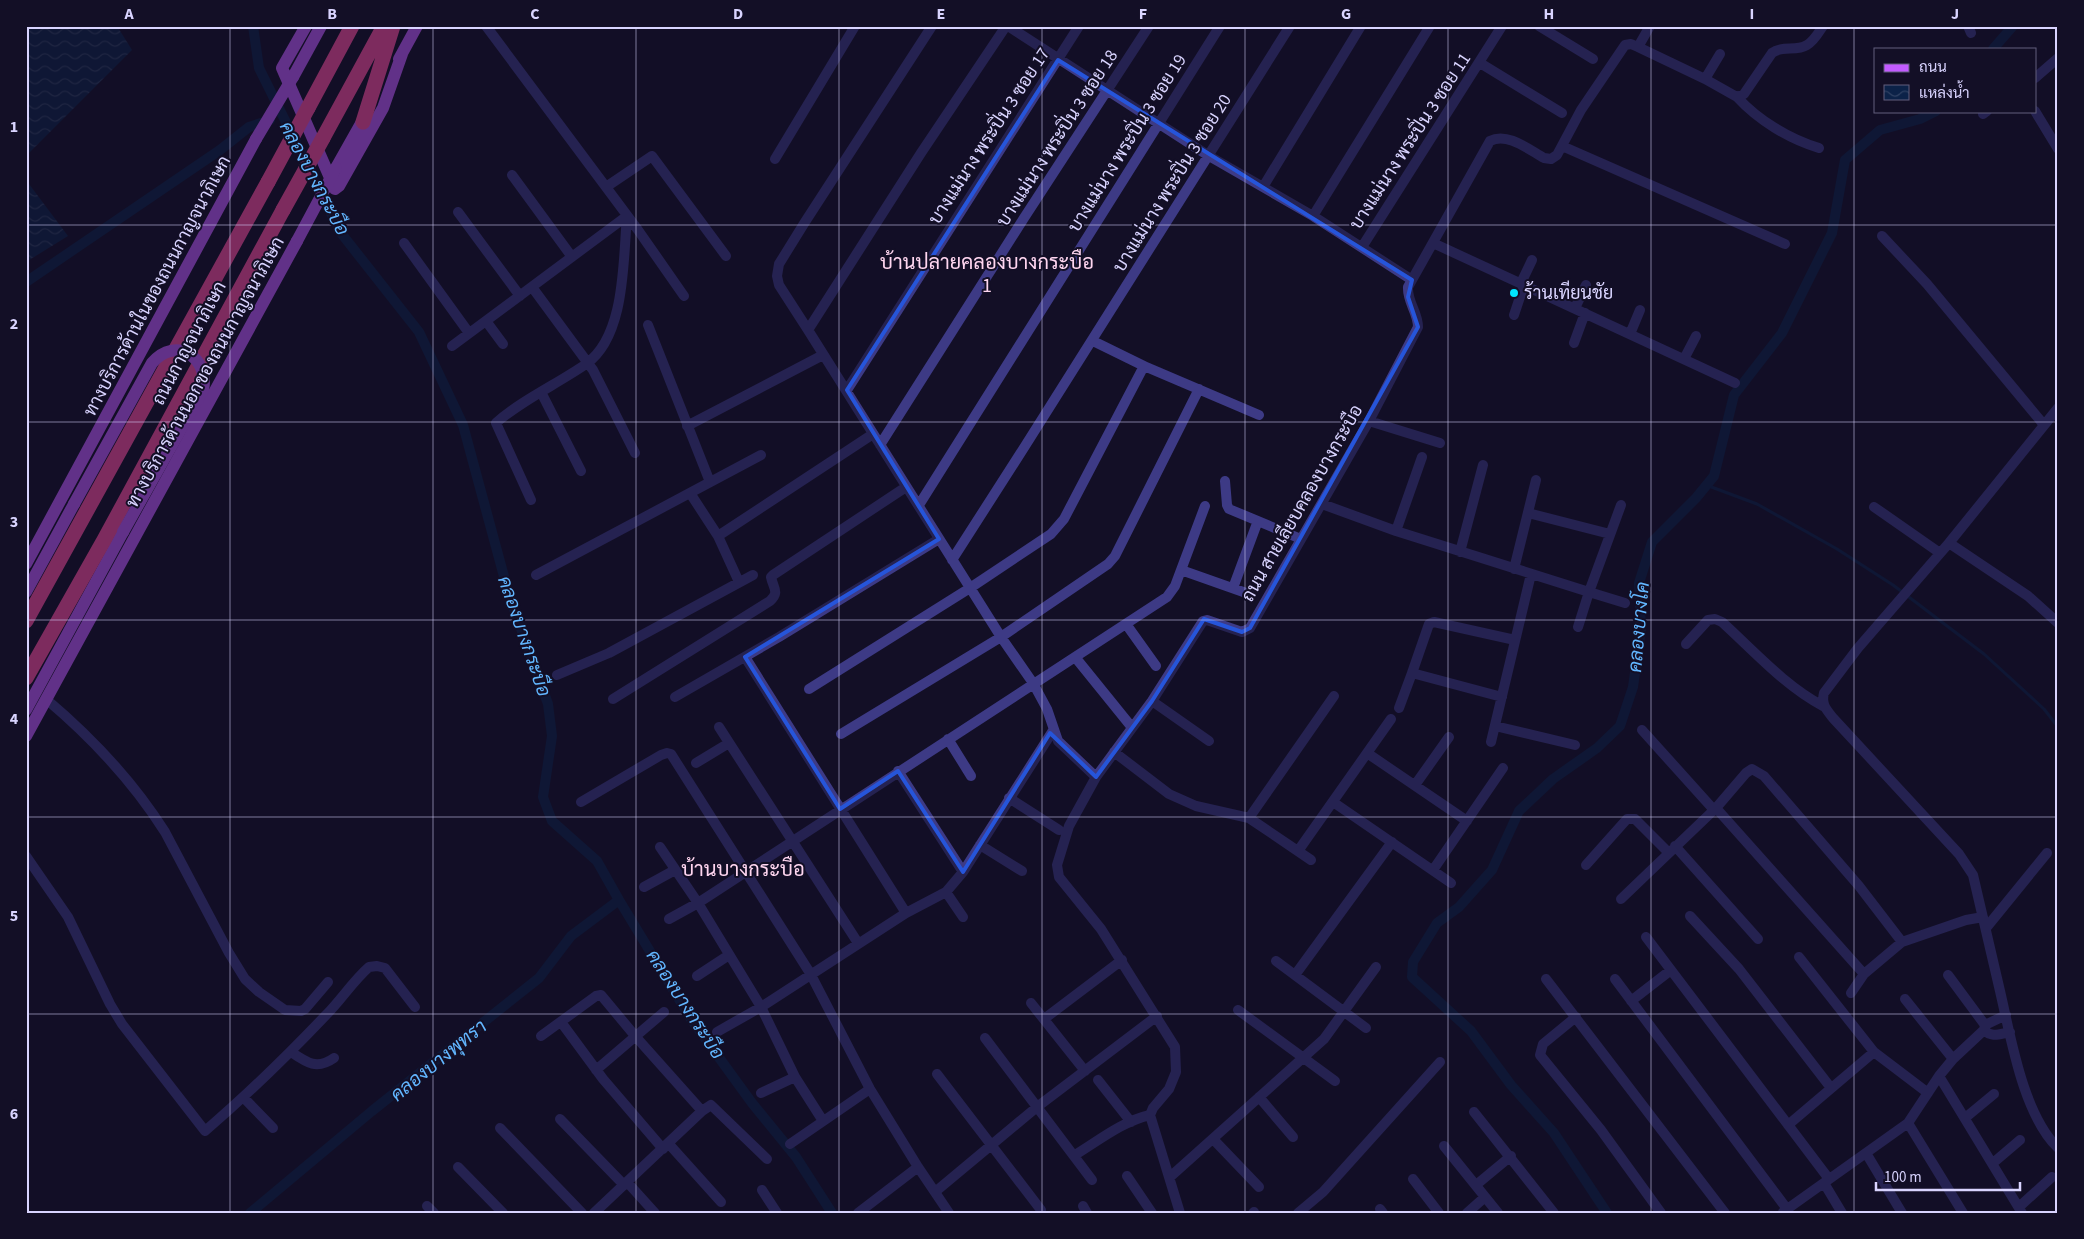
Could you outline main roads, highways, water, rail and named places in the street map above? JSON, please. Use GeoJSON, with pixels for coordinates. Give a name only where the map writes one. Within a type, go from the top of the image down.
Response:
{"type":"FeatureCollection","features":[{"type":"Feature","properties":{"kind":"highway","name":"ถนนกาญจนาภิเษก"},"geometry":{"type":"LineString","coordinates":[[26,621],[352,26]]}},
{"type":"Feature","properties":{"kind":"highway","name":"ถนนกาญจนาภิเษก"},"geometry":{"type":"LineString","coordinates":[[26,678],[104,540],[384,26]]}},
{"type":"Feature","properties":{"kind":"highway"},"geometry":{"type":"LineString","coordinates":[[363,122],[393,26]]}},
{"type":"Feature","properties":{"kind":"main road"},"geometry":{"type":"LineString","coordinates":[[306,26],[282,68],[335,189],[339,186],[383,108],[402,54]]}},
{"type":"Feature","properties":{"kind":"main road","name":"ทางบริการด้านในของถนนกาญจนาภิเษก"},"geometry":{"type":"LineString","coordinates":[[26,564],[256,139],[321,26]]}},
{"type":"Feature","properties":{"kind":"main road","name":"ทางบริการด้านนอกของถนนกาญจนาภิเษก"},"geometry":{"type":"LineString","coordinates":[[26,736],[336,168],[417,26]]}},
{"type":"Feature","properties":{"kind":"main road"},"geometry":{"type":"LineString","coordinates":[[26,592],[152,363],[164,352],[170,350],[178,350],[191,355],[204,374],[203,390],[26,710]]}},
{"type":"Feature","properties":{"kind":"water"},"geometry":{"type":"Polygon","coordinates":[[[26,26],[117,26],[132,50],[26,156],[26,26]]]}},
{"type":"Feature","properties":{"kind":"water"},"geometry":{"type":"Polygon","coordinates":[[[26,180],[68,236],[26,262],[26,180]]]}},
{"type":"Feature","properties":{"kind":"waterway","name":"คลองบางกระบือ"},"geometry":{"type":"LineString","coordinates":[[253,26],[259,68],[341,233],[419,332],[463,425],[509,595],[548,704],[552,736],[543,797],[552,821],[597,861],[691,1019],[752,1103],[796,1157],[832,1213]]}},
{"type":"Feature","properties":{"kind":"waterway","name":"คลองบางโค"},"geometry":{"type":"LineString","coordinates":[[1994,48],[2013,26]]}},
{"type":"Feature","properties":{"kind":"waterway","name":"คลองบางโค"},"geometry":{"type":"LineString","coordinates":[[1607,1213],[1554,1133],[1511,1085],[1471,1031],[1412,977],[1413,962],[1437,923],[1459,907],[1492,870],[1519,811],[1553,779],[1597,748],[1620,726],[1633,687],[1641,630],[1639,583],[1652,542],[1696,498],[1714,476],[1734,395],[1782,333],[1832,233],[1845,160],[1880,130],[1920,119],[1934,112]]}},
{"type":"Feature","properties":{"kind":"waterway"},"geometry":{"type":"LineString","coordinates":[[26,282],[220,150],[249,127],[270,120]]}},
{"type":"Feature","properties":{"kind":"waterway"},"geometry":{"type":"LineString","coordinates":[[1706,485],[1757,504],[1837,549],[1893,585],[1984,654],[2044,709],[2058,727]]}},
{"type":"Feature","properties":{"kind":"waterway","name":"คลองบางพุทรา"},"geometry":{"type":"LineString","coordinates":[[250,1213],[372,1111],[539,978],[571,936],[619,900]]}},
{"type":"Feature","properties":{"kind":"place","name":"ร้านเทียนชัย"},"geometry":{"type":"Point","coordinates":[1514,293]}},
{"type":"Feature","properties":{"kind":"district","name":"บ้านปลายคลองบางกระบือ 1"},"geometry":{"type":"Point","coordinates":[987,274]}},
{"type":"Feature","properties":{"kind":"district","name":"บ้านบางกระบือ"},"geometry":{"type":"Point","coordinates":[743,869]}}]}
